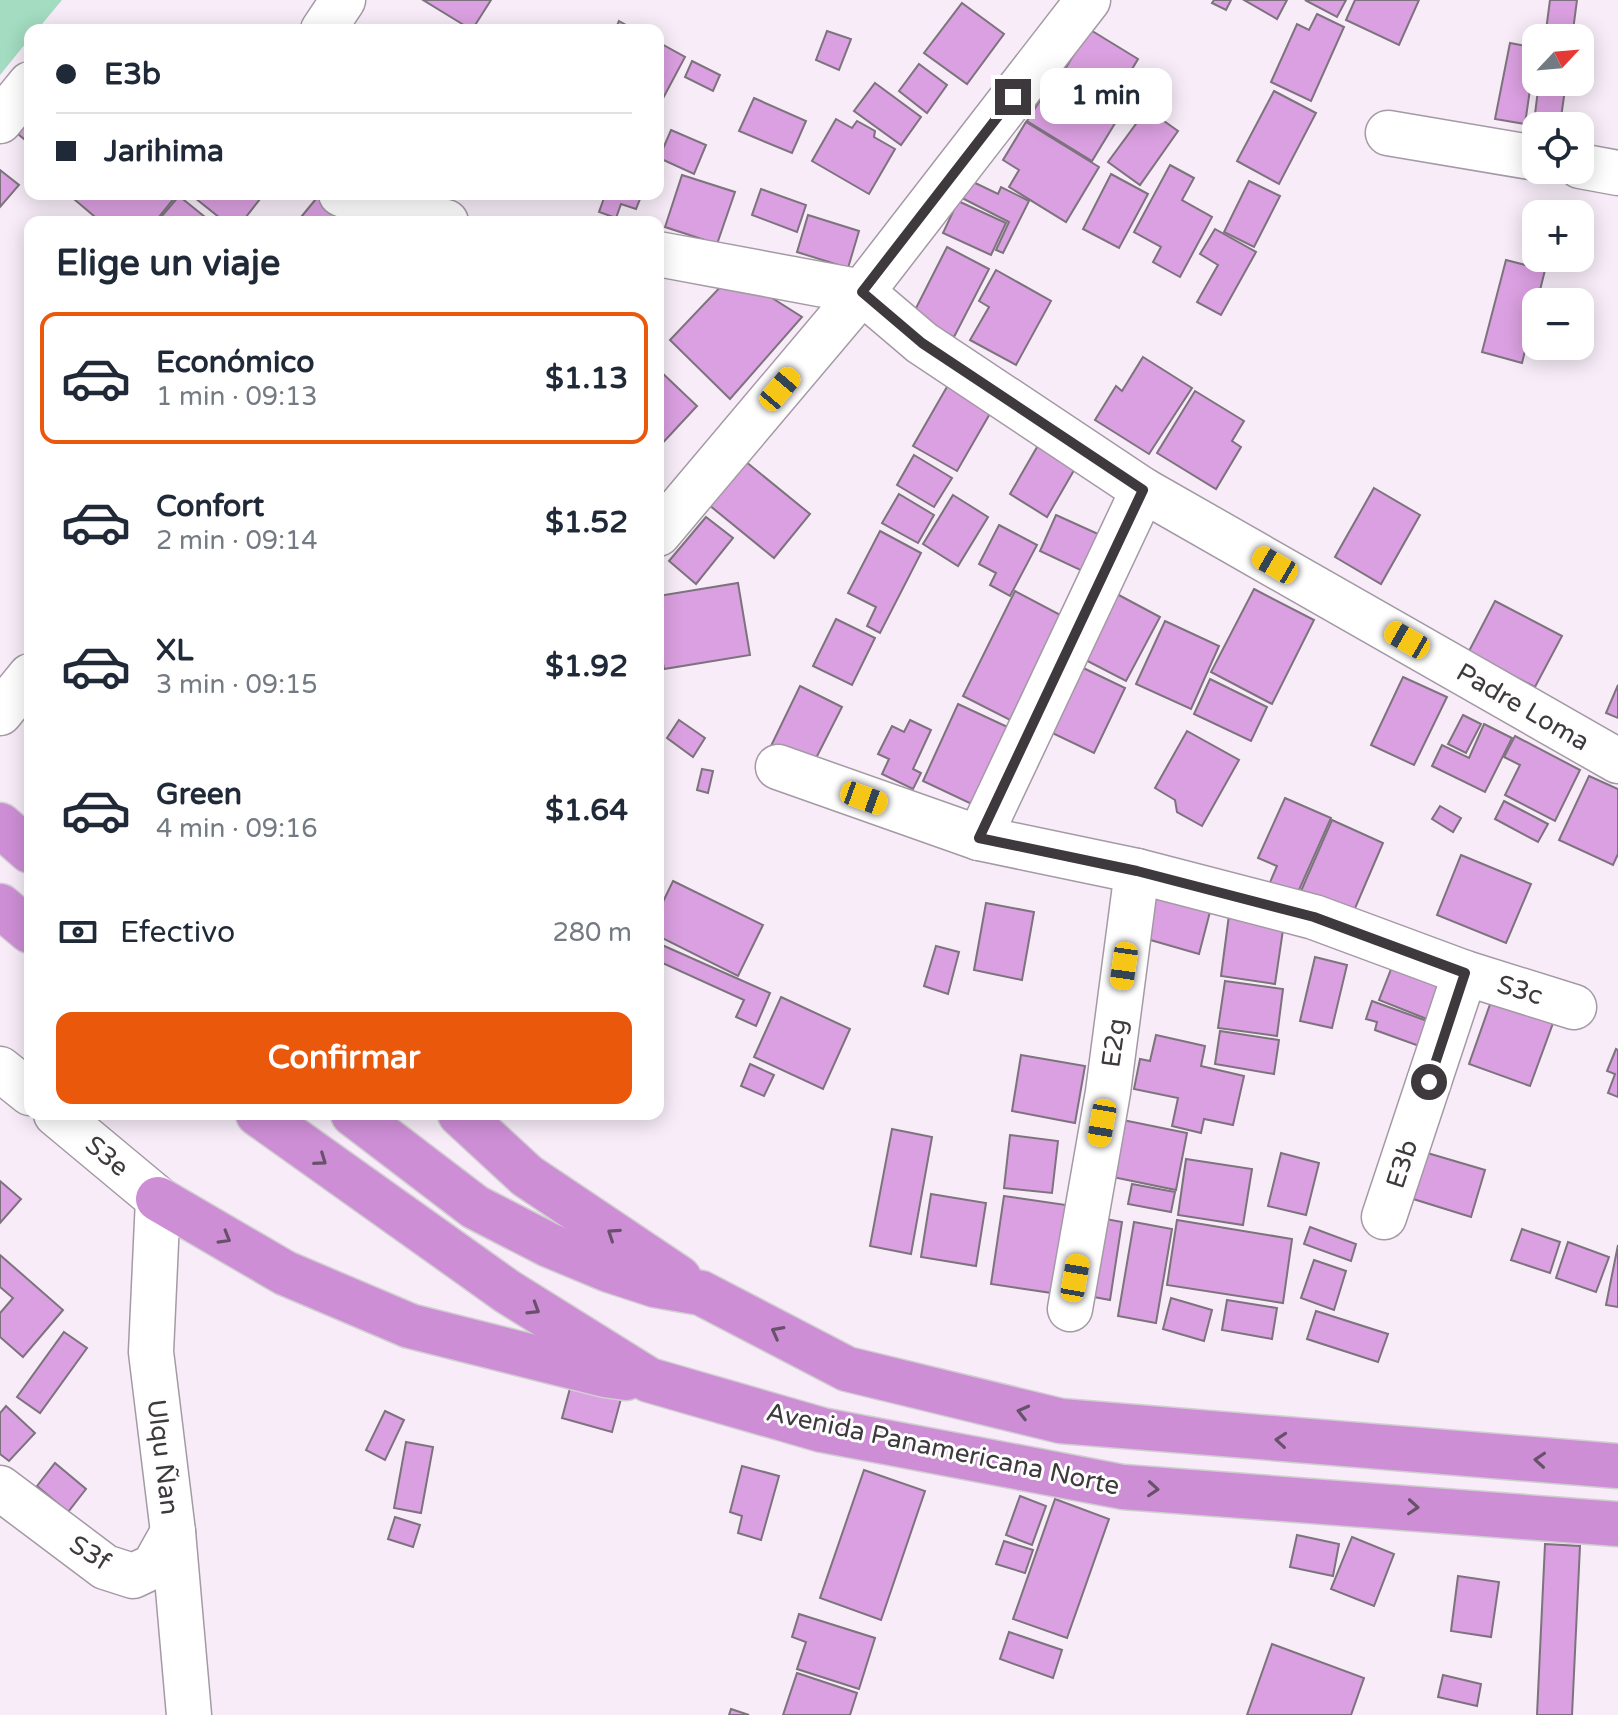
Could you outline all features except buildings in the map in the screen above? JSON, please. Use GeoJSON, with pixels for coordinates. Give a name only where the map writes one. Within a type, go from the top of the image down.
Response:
{"type":"FeatureCollection","features":[{"type":"Feature","properties":{"kind":"highway"},"geometry":{"type":"LineString","coordinates":[[0,825],[24,846]]}},
{"type":"Feature","properties":{"kind":"highway"},"geometry":{"type":"LineString","coordinates":[[0,906],[24,926]]}},
{"type":"Feature","properties":{"kind":"highway","name":"Avenida Panamericana Norte"},"geometry":{"type":"LineString","coordinates":[[266,1120],[508,1292],[649,1380],[822,1430],[1123,1487],[1618,1524]]}},
{"type":"Feature","properties":{"kind":"highway","name":"Avenida Panamericana Norte"},"geometry":{"type":"LineString","coordinates":[[361,1120],[475,1207],[549,1245],[655,1285],[701,1293],[847,1369],[1061,1421],[1618,1466]]}},
{"type":"Feature","properties":{"kind":"highway"},"geometry":{"type":"LineString","coordinates":[[466,1120],[527,1176],[701,1293]]}},
{"type":"Feature","properties":{"kind":"highway"},"geometry":{"type":"LineString","coordinates":[[158,1199],[285,1273],[410,1326],[605,1375],[649,1380]]}},
{"type":"Feature","properties":{"kind":"street"},"geometry":{"type":"LineString","coordinates":[[327,24],[343,0]]}},
{"type":"Feature","properties":{"kind":"street"},"geometry":{"type":"LineString","coordinates":[[664,527],[862,292],[1088,0]]}},
{"type":"Feature","properties":{"kind":"street"},"geometry":{"type":"LineString","coordinates":[[0,121],[24,91]]}},
{"type":"Feature","properties":{"kind":"street"},"geometry":{"type":"LineString","coordinates":[[1388,133],[1522,156]]}},
{"type":"Feature","properties":{"kind":"street"},"geometry":{"type":"LineString","coordinates":[[1594,169],[1618,173]]}},
{"type":"Feature","properties":{"kind":"street"},"geometry":{"type":"LineString","coordinates":[[356,200],[413,216]]}},
{"type":"Feature","properties":{"kind":"street"},"geometry":{"type":"LineString","coordinates":[[664,255],[862,292]]}},
{"type":"Feature","properties":{"kind":"street","name":"Padre Loma"},"geometry":{"type":"LineString","coordinates":[[862,292],[922,343],[1143,490],[1618,761]]}},
{"type":"Feature","properties":{"kind":"street"},"geometry":{"type":"LineString","coordinates":[[979,838],[1143,490]]}},
{"type":"Feature","properties":{"kind":"street","name":"S3c"},"geometry":{"type":"LineString","coordinates":[[778,767],[979,838],[1137,871],[1314,917],[1465,973],[1574,1007]]}},
{"type":"Feature","properties":{"kind":"street","name":"E2g"},"geometry":{"type":"LineString","coordinates":[[1070,1309],[1108,1092],[1137,871]]}},
{"type":"Feature","properties":{"kind":"street","name":"E3b"},"geometry":{"type":"LineString","coordinates":[[1384,1217],[1465,973]]}},
{"type":"Feature","properties":{"kind":"street"},"geometry":{"type":"LineString","coordinates":[[0,1069],[24,1088]]}},
{"type":"Feature","properties":{"kind":"street","name":"S3e"},"geometry":{"type":"LineString","coordinates":[[63,1120],[158,1199]]}},
{"type":"Feature","properties":{"kind":"street","name":"Ulqu Ñan"},"geometry":{"type":"LineString","coordinates":[[158,1199],[151,1352],[173,1532],[189,1715]]}},
{"type":"Feature","properties":{"kind":"street","name":"S3f"},"geometry":{"type":"LineString","coordinates":[[0,1488],[105,1567],[133,1576],[154,1566],[173,1532]]}},
{"type":"Feature","properties":{"kind":"green space"},"geometry":{"type":"Polygon","coordinates":[[[0,0],[62,0],[42,24],[24,24],[24,45],[0,75],[0,0]]]}},
{"type":"Feature","properties":{"kind":"route"},"geometry":{"type":"LineString","coordinates":[[1013,97],[862,292],[922,343],[1143,490],[979,838],[1137,871],[1314,917],[1465,973],[1429,1082]]}}]}
